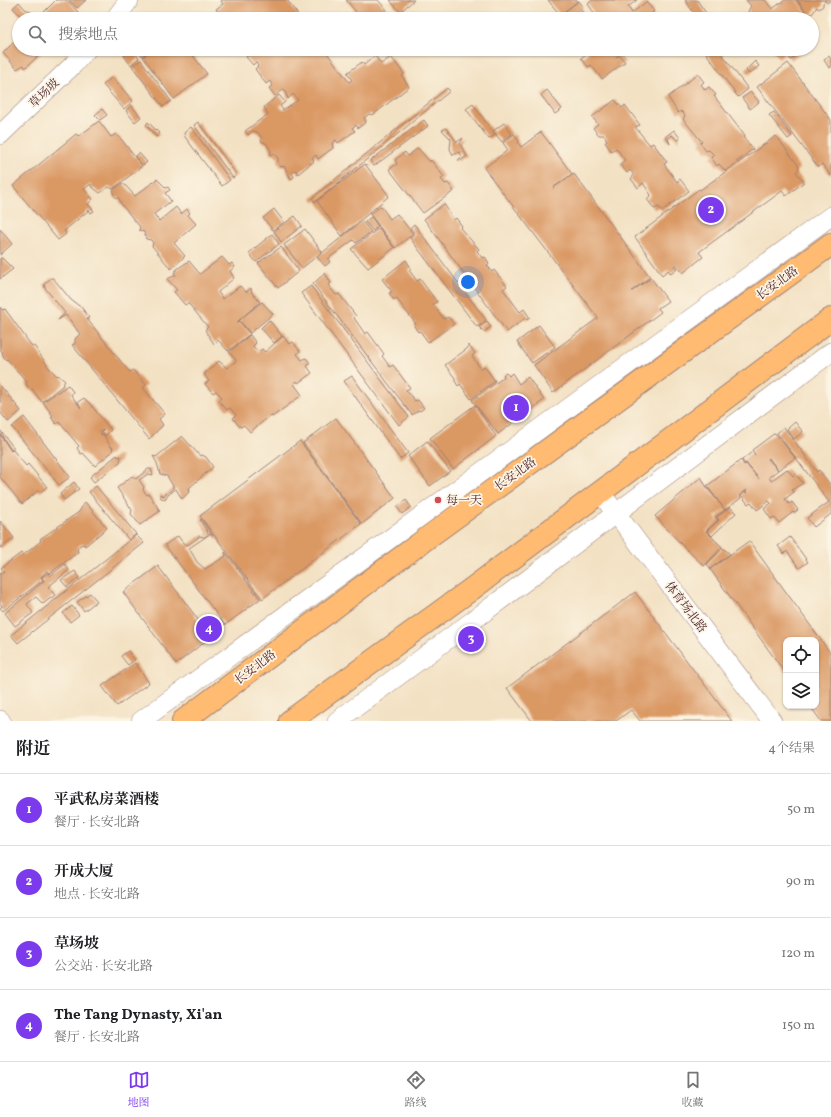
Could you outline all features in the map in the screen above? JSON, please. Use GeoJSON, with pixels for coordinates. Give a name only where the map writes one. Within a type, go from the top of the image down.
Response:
{"type":"FeatureCollection","features":[{"type":"Feature","properties":{"kind":"main road","name":"长安北路"},"geometry":{"type":"LineString","coordinates":[[183,721],[431,535],[831,244]]}},
{"type":"Feature","properties":{"kind":"main road"},"geometry":{"type":"LineString","coordinates":[[290,721],[473,588],[831,319]]}},
{"type":"Feature","properties":{"kind":"street"},"geometry":{"type":"LineString","coordinates":[[120,12],[129,0]]}},
{"type":"Feature","properties":{"kind":"street","name":"草场坡"},"geometry":{"type":"LineString","coordinates":[[0,135],[81,56]]}},
{"type":"Feature","properties":{"kind":"street"},"geometry":{"type":"LineString","coordinates":[[141,721],[831,216]]}},
{"type":"Feature","properties":{"kind":"street"},"geometry":{"type":"LineString","coordinates":[[337,721],[831,352]]}},
{"type":"Feature","properties":{"kind":"street","name":"体育场北路"},"geometry":{"type":"LineString","coordinates":[[600,492],[772,721]]}},
{"type":"Feature","properties":{"kind":"building"},"geometry":{"type":"Polygon","coordinates":[[[56,0],[67,0],[78,12],[44,12],[56,0]]]}},
{"type":"Feature","properties":{"kind":"building"},"geometry":{"type":"Polygon","coordinates":[[[69,0],[86,0],[77,8],[69,0]]]}},
{"type":"Feature","properties":{"kind":"building"},"geometry":{"type":"Polygon","coordinates":[[[287,0],[296,12],[218,12],[216,9],[223,4],[221,1],[287,0]]]}},
{"type":"Feature","properties":{"kind":"building"},"geometry":{"type":"Polygon","coordinates":[[[346,0],[378,0],[387,10],[385,12],[356,12],[346,0]]]}},
{"type":"Feature","properties":{"kind":"building"},"geometry":{"type":"Polygon","coordinates":[[[390,0],[414,0],[400,12],[390,0]]]}},
{"type":"Feature","properties":{"kind":"building"},"geometry":{"type":"Polygon","coordinates":[[[548,0],[578,1],[564,12],[558,12],[548,0]]]}},
{"type":"Feature","properties":{"kind":"building"},"geometry":{"type":"Polygon","coordinates":[[[592,0],[637,0],[628,7],[631,12],[593,12],[588,4],[592,0]]]}},
{"type":"Feature","properties":{"kind":"building"},"geometry":{"type":"Polygon","coordinates":[[[685,0],[697,0],[705,12],[693,12],[685,0]]]}},
{"type":"Feature","properties":{"kind":"building"},"geometry":{"type":"Polygon","coordinates":[[[746,0],[765,0],[772,9],[785,0],[796,0],[805,12],[749,12],[751,6],[746,0]]]}},
{"type":"Feature","properties":{"kind":"building"},"geometry":{"type":"Polygon","coordinates":[[[797,0],[831,0],[827,3],[825,1],[823,6],[819,9],[817,7],[813,12],[806,12],[797,0]]]}},
{"type":"Feature","properties":{"kind":"building"},"geometry":{"type":"Polygon","coordinates":[[[579,1],[583,7],[580,9],[583,12],[564,12],[579,1]]]}},
{"type":"Feature","properties":{"kind":"building"},"geometry":{"type":"Polygon","coordinates":[[[19,2],[25,9],[31,12],[17,12],[13,8],[19,2]]]}},
{"type":"Feature","properties":{"kind":"building"},"geometry":{"type":"Polygon","coordinates":[[[646,2],[654,11],[653,12],[633,12],[646,2]]]}},
{"type":"Feature","properties":{"kind":"building"},"geometry":{"type":"Polygon","coordinates":[[[12,44],[12,56],[38,56],[25,68],[24,65],[17,69],[3,53],[12,44]]]}},
{"type":"Feature","properties":{"kind":"building"},"geometry":{"type":"Polygon","coordinates":[[[124,56],[137,56],[139,58],[131,65],[124,56]]]}},
{"type":"Feature","properties":{"kind":"building"},"geometry":{"type":"Polygon","coordinates":[[[193,56],[207,74],[174,99],[143,57],[193,56]]]}},
{"type":"Feature","properties":{"kind":"building"},"geometry":{"type":"Polygon","coordinates":[[[329,56],[349,82],[352,80],[347,73],[362,62],[364,65],[375,56],[381,64],[391,57],[404,74],[402,76],[409,87],[373,115],[369,114],[364,118],[366,122],[358,128],[356,125],[352,128],[355,131],[338,143],[336,140],[332,143],[333,148],[318,159],[316,155],[312,158],[314,161],[298,174],[296,170],[292,173],[294,177],[291,179],[284,166],[281,167],[278,163],[278,158],[274,154],[270,155],[271,151],[266,143],[261,141],[262,138],[257,132],[253,131],[248,135],[245,131],[268,114],[264,107],[279,95],[285,102],[280,106],[283,110],[298,100],[293,94],[288,99],[284,89],[275,96],[269,88],[273,85],[270,81],[266,84],[255,69],[258,66],[256,62],[253,65],[246,57],[329,56]]]}},
{"type":"Feature","properties":{"kind":"building"},"geometry":{"type":"Polygon","coordinates":[[[584,56],[620,56],[625,62],[602,79],[591,65],[588,67],[581,58],[584,56]]]}},
{"type":"Feature","properties":{"kind":"building"},"geometry":{"type":"Polygon","coordinates":[[[708,56],[723,56],[748,89],[738,97],[708,56]]]}},
{"type":"Feature","properties":{"kind":"building"},"geometry":{"type":"Polygon","coordinates":[[[788,56],[796,56],[791,60],[788,56]]]}},
{"type":"Feature","properties":{"kind":"building"},"geometry":{"type":"Polygon","coordinates":[[[829,56],[831,59],[831,67],[829,68],[824,60],[829,56]]]}},
{"type":"Feature","properties":{"kind":"building"},"geometry":{"type":"Polygon","coordinates":[[[141,60],[171,101],[163,107],[132,66],[141,60]]]}},
{"type":"Feature","properties":{"kind":"building"},"geometry":{"type":"Polygon","coordinates":[[[755,61],[759,66],[749,74],[746,70],[755,61]]]}},
{"type":"Feature","properties":{"kind":"building"},"geometry":{"type":"Polygon","coordinates":[[[788,63],[831,120],[831,176],[822,164],[818,167],[757,87],[788,63]]]}},
{"type":"Feature","properties":{"kind":"building"},"geometry":{"type":"Polygon","coordinates":[[[698,74],[704,82],[701,84],[705,90],[709,87],[716,95],[714,96],[745,136],[743,137],[753,149],[725,171],[719,164],[717,166],[711,157],[714,155],[709,150],[706,151],[700,143],[702,142],[683,119],[685,116],[684,114],[681,111],[678,113],[668,97],[698,74]]]}},
{"type":"Feature","properties":{"kind":"building"},"geometry":{"type":"Polygon","coordinates":[[[112,77],[133,101],[124,109],[103,85],[112,77]]]}},
{"type":"Feature","properties":{"kind":"building"},"geometry":{"type":"Polygon","coordinates":[[[447,88],[450,91],[315,202],[312,198],[447,88]]]}},
{"type":"Feature","properties":{"kind":"building"},"geometry":{"type":"Polygon","coordinates":[[[547,90],[562,109],[555,114],[541,95],[547,90]]]}},
{"type":"Feature","properties":{"kind":"building"},"geometry":{"type":"Polygon","coordinates":[[[751,92],[759,102],[750,109],[742,98],[751,92]]]}},
{"type":"Feature","properties":{"kind":"building"},"geometry":{"type":"Polygon","coordinates":[[[615,100],[622,108],[625,105],[640,125],[635,127],[650,145],[653,143],[667,162],[664,164],[677,182],[680,179],[689,191],[662,211],[659,207],[654,209],[647,199],[651,195],[643,183],[638,188],[631,179],[634,175],[630,170],[627,173],[620,164],[625,160],[616,148],[611,151],[605,142],[607,140],[604,135],[599,135],[593,128],[598,124],[592,117],[615,100]]]}},
{"type":"Feature","properties":{"kind":"building"},"geometry":{"type":"Polygon","coordinates":[[[473,104],[495,135],[489,139],[466,109],[473,104]]]}},
{"type":"Feature","properties":{"kind":"building"},"geometry":{"type":"Polygon","coordinates":[[[131,105],[141,117],[135,122],[126,111],[131,105]]]}},
{"type":"Feature","properties":{"kind":"building"},"geometry":{"type":"Polygon","coordinates":[[[102,109],[107,115],[100,120],[95,115],[102,109]]]}},
{"type":"Feature","properties":{"kind":"building"},"geometry":{"type":"Polygon","coordinates":[[[774,112],[792,136],[788,139],[769,115],[774,112]]]}},
{"type":"Feature","properties":{"kind":"building"},"geometry":{"type":"Polygon","coordinates":[[[424,120],[428,126],[374,166],[370,161],[424,120]]]}},
{"type":"Feature","properties":{"kind":"building"},"geometry":{"type":"Polygon","coordinates":[[[99,121],[111,137],[116,134],[121,139],[142,166],[113,189],[109,187],[100,193],[91,186],[91,184],[84,189],[93,199],[88,204],[94,211],[91,213],[89,210],[64,231],[66,234],[58,240],[13,186],[76,134],[79,136],[99,121]]]}},
{"type":"Feature","properties":{"kind":"building"},"geometry":{"type":"Polygon","coordinates":[[[148,122],[160,134],[156,137],[146,125],[148,122]]]}},
{"type":"Feature","properties":{"kind":"building"},"geometry":{"type":"Polygon","coordinates":[[[198,122],[237,175],[233,178],[194,125],[198,122]]]}},
{"type":"Feature","properties":{"kind":"building"},"geometry":{"type":"Polygon","coordinates":[[[504,123],[512,134],[502,142],[493,131],[504,123]]]}},
{"type":"Feature","properties":{"kind":"building"},"geometry":{"type":"Polygon","coordinates":[[[191,127],[230,180],[222,186],[185,137],[184,133],[191,127]]]}},
{"type":"Feature","properties":{"kind":"building"},"geometry":{"type":"Polygon","coordinates":[[[446,128],[457,142],[463,138],[460,144],[467,156],[460,161],[458,160],[462,156],[459,152],[453,155],[450,149],[451,139],[442,130],[446,128]]]}},
{"type":"Feature","properties":{"kind":"building"},"geometry":{"type":"Polygon","coordinates":[[[674,130],[680,138],[678,141],[672,135],[668,138],[670,144],[665,137],[674,130]]]}},
{"type":"Feature","properties":{"kind":"building"},"geometry":{"type":"Polygon","coordinates":[[[541,132],[572,174],[553,188],[574,174],[650,277],[632,291],[651,278],[668,301],[658,308],[661,312],[553,393],[534,365],[598,318],[484,168],[508,150],[503,143],[514,134],[521,147],[541,132]]]}},
{"type":"Feature","properties":{"kind":"building"},"geometry":{"type":"Polygon","coordinates":[[[776,136],[798,165],[799,169],[796,172],[804,182],[786,196],[782,191],[699,252],[703,257],[683,273],[676,264],[674,266],[677,269],[671,274],[668,270],[662,275],[635,237],[699,189],[700,190],[776,136]]]}},
{"type":"Feature","properties":{"kind":"building"},"geometry":{"type":"Polygon","coordinates":[[[418,148],[430,162],[431,160],[444,177],[441,179],[445,184],[448,183],[454,191],[423,213],[389,169],[397,164],[395,160],[405,152],[408,156],[418,148]]]}},
{"type":"Feature","properties":{"kind":"building"},"geometry":{"type":"Polygon","coordinates":[[[139,153],[147,162],[143,165],[135,157],[139,153]]]}},
{"type":"Feature","properties":{"kind":"building"},"geometry":{"type":"Polygon","coordinates":[[[365,164],[389,196],[342,236],[317,201],[365,164]]]}},
{"type":"Feature","properties":{"kind":"building"},"geometry":{"type":"Polygon","coordinates":[[[157,179],[170,190],[165,193],[171,201],[154,214],[159,221],[176,207],[181,214],[187,209],[190,213],[188,215],[196,224],[174,243],[185,256],[171,269],[152,246],[153,243],[151,240],[146,239],[144,232],[139,230],[140,227],[121,204],[119,198],[116,198],[113,194],[114,189],[123,183],[135,196],[157,179]]]}},
{"type":"Feature","properties":{"kind":"building"},"geometry":{"type":"Polygon","coordinates":[[[444,204],[454,220],[456,218],[462,226],[460,228],[479,249],[477,251],[482,258],[485,257],[489,263],[487,265],[492,272],[494,270],[507,286],[503,289],[520,312],[524,309],[530,318],[527,320],[525,318],[507,332],[424,219],[444,204]]]}},
{"type":"Feature","properties":{"kind":"building"},"geometry":{"type":"Polygon","coordinates":[[[381,206],[390,219],[397,214],[413,234],[395,248],[370,214],[381,206]]]}},
{"type":"Feature","properties":{"kind":"building"},"geometry":{"type":"Polygon","coordinates":[[[274,209],[284,222],[273,230],[263,218],[274,209]]]}},
{"type":"Feature","properties":{"kind":"building"},"geometry":{"type":"Polygon","coordinates":[[[295,216],[302,226],[281,242],[274,231],[295,216]]]}},
{"type":"Feature","properties":{"kind":"building"},"geometry":{"type":"Polygon","coordinates":[[[371,217],[378,226],[373,231],[365,222],[371,217]]]}},
{"type":"Feature","properties":{"kind":"building"},"geometry":{"type":"Polygon","coordinates":[[[362,221],[371,232],[356,243],[353,240],[328,259],[330,262],[325,266],[317,257],[362,221]]]}},
{"type":"Feature","properties":{"kind":"building"},"geometry":{"type":"Polygon","coordinates":[[[414,224],[486,320],[477,327],[410,238],[415,234],[410,228],[414,224]]]}},
{"type":"Feature","properties":{"kind":"building"},"geometry":{"type":"Polygon","coordinates":[[[379,228],[394,248],[368,268],[351,249],[379,228]]]}},
{"type":"Feature","properties":{"kind":"building"},"geometry":{"type":"Polygon","coordinates":[[[0,229],[12,244],[0,255],[0,229]]]}},
{"type":"Feature","properties":{"kind":"building"},"geometry":{"type":"Polygon","coordinates":[[[305,229],[322,252],[302,268],[284,245],[305,229]]]}},
{"type":"Feature","properties":{"kind":"building"},"geometry":{"type":"Polygon","coordinates":[[[272,234],[279,244],[256,262],[249,253],[272,234]]]}},
{"type":"Feature","properties":{"kind":"building"},"geometry":{"type":"Polygon","coordinates":[[[281,247],[299,271],[278,288],[258,263],[281,247]]]}},
{"type":"Feature","properties":{"kind":"building"},"geometry":{"type":"Polygon","coordinates":[[[222,257],[229,265],[232,263],[235,267],[230,271],[234,278],[218,292],[223,299],[240,286],[246,292],[251,288],[252,293],[260,302],[237,322],[239,321],[250,334],[228,351],[218,340],[214,344],[205,330],[208,327],[188,303],[185,305],[174,292],[177,290],[167,279],[176,275],[174,273],[177,269],[189,261],[200,274],[222,257]]]}},
{"type":"Feature","properties":{"kind":"building"},"geometry":{"type":"Polygon","coordinates":[[[2,258],[13,269],[0,279],[0,259],[2,258]]]}},
{"type":"Feature","properties":{"kind":"building"},"geometry":{"type":"Polygon","coordinates":[[[406,260],[411,268],[409,270],[417,281],[420,279],[437,302],[433,304],[444,319],[448,317],[454,324],[428,342],[420,331],[418,332],[414,326],[416,324],[396,298],[394,300],[389,293],[392,292],[382,279],[406,260]]]}},
{"type":"Feature","properties":{"kind":"building"},"geometry":{"type":"Polygon","coordinates":[[[325,273],[331,283],[328,285],[336,295],[339,294],[356,316],[354,318],[365,334],[368,332],[384,354],[382,356],[390,367],[393,365],[410,388],[406,390],[415,401],[418,400],[424,408],[420,411],[419,410],[412,415],[313,284],[325,273]]]}},
{"type":"Feature","properties":{"kind":"building"},"geometry":{"type":"Polygon","coordinates":[[[53,278],[71,300],[82,308],[89,318],[87,319],[127,369],[130,372],[133,370],[146,385],[143,388],[165,414],[159,419],[163,425],[149,439],[72,345],[75,344],[75,339],[80,334],[66,315],[58,320],[65,313],[45,288],[44,284],[53,278]]]}},
{"type":"Feature","properties":{"kind":"building"},"geometry":{"type":"Polygon","coordinates":[[[311,286],[409,417],[399,425],[301,293],[311,286]]]}},
{"type":"Feature","properties":{"kind":"building"},"geometry":{"type":"Polygon","coordinates":[[[262,302],[273,314],[250,333],[239,320],[262,302]]]}},
{"type":"Feature","properties":{"kind":"building"},"geometry":{"type":"Polygon","coordinates":[[[0,307],[2,310],[5,309],[31,345],[35,347],[49,368],[65,381],[62,386],[42,402],[32,389],[30,390],[26,384],[27,382],[2,354],[3,353],[0,349],[0,307]]]}},
{"type":"Feature","properties":{"kind":"building"},"geometry":{"type":"Polygon","coordinates":[[[269,320],[282,336],[274,343],[261,328],[269,320]]]}},
{"type":"Feature","properties":{"kind":"building"},"geometry":{"type":"Polygon","coordinates":[[[487,321],[491,327],[484,332],[479,327],[487,321]]]}},
{"type":"Feature","properties":{"kind":"building"},"geometry":{"type":"Polygon","coordinates":[[[539,325],[555,347],[532,363],[517,342],[539,325]]]}},
{"type":"Feature","properties":{"kind":"building"},"geometry":{"type":"Polygon","coordinates":[[[250,335],[256,343],[253,346],[258,352],[262,349],[265,352],[283,336],[289,344],[293,342],[300,351],[297,354],[302,360],[306,358],[310,363],[307,366],[312,373],[298,383],[297,381],[294,384],[302,395],[272,417],[271,415],[250,432],[244,425],[241,427],[238,425],[233,418],[236,415],[230,408],[227,410],[219,401],[222,397],[216,391],[213,393],[205,384],[209,381],[205,376],[205,373],[219,361],[227,368],[235,362],[236,360],[229,352],[250,335]]]}},
{"type":"Feature","properties":{"kind":"building"},"geometry":{"type":"Polygon","coordinates":[[[468,345],[475,353],[472,356],[481,369],[484,366],[495,381],[471,399],[460,384],[458,386],[455,378],[445,365],[468,348],[468,345]]]}},
{"type":"Feature","properties":{"kind":"building"},"geometry":{"type":"Polygon","coordinates":[[[506,373],[509,376],[512,373],[519,384],[528,377],[544,400],[498,434],[472,400],[504,377],[503,375],[506,373]]]}},
{"type":"Feature","properties":{"kind":"building"},"geometry":{"type":"Polygon","coordinates":[[[352,376],[408,453],[400,459],[344,381],[352,376]]]}},
{"type":"Feature","properties":{"kind":"building"},"geometry":{"type":"Polygon","coordinates":[[[0,385],[21,411],[8,422],[0,412],[0,385]]]}},
{"type":"Feature","properties":{"kind":"building"},"geometry":{"type":"Polygon","coordinates":[[[68,385],[73,392],[71,395],[81,408],[78,402],[84,398],[111,430],[105,436],[102,431],[104,429],[101,431],[101,435],[103,434],[111,447],[113,447],[112,452],[95,466],[83,453],[81,454],[77,448],[79,446],[59,422],[56,424],[51,417],[53,416],[43,402],[68,385]]]}},
{"type":"Feature","properties":{"kind":"building"},"geometry":{"type":"Polygon","coordinates":[[[475,405],[496,436],[453,469],[430,438],[475,405]]]}},
{"type":"Feature","properties":{"kind":"building"},"geometry":{"type":"Polygon","coordinates":[[[24,417],[70,477],[59,485],[12,427],[24,417]]]}},
{"type":"Feature","properties":{"kind":"building"},"geometry":{"type":"Polygon","coordinates":[[[336,418],[395,498],[362,524],[303,443],[336,418]]]}},
{"type":"Feature","properties":{"kind":"building"},"geometry":{"type":"Polygon","coordinates":[[[795,422],[803,432],[794,439],[787,429],[795,422]]]}},
{"type":"Feature","properties":{"kind":"building"},"geometry":{"type":"Polygon","coordinates":[[[784,427],[817,472],[819,470],[831,486],[831,514],[814,527],[807,518],[829,502],[777,433],[784,427]]]}},
{"type":"Feature","properties":{"kind":"building"},"geometry":{"type":"Polygon","coordinates":[[[0,430],[14,448],[11,450],[0,433],[0,430]]]}},
{"type":"Feature","properties":{"kind":"building"},"geometry":{"type":"Polygon","coordinates":[[[775,433],[795,458],[769,477],[771,481],[787,469],[793,476],[795,474],[803,483],[792,490],[794,492],[785,499],[789,504],[792,502],[798,510],[779,523],[774,517],[771,519],[764,509],[771,503],[769,501],[757,510],[751,502],[748,504],[741,495],[745,492],[747,493],[747,490],[740,495],[741,498],[725,510],[707,486],[741,460],[744,465],[746,464],[759,479],[746,463],[745,464],[742,460],[752,452],[755,455],[752,450],[775,433]],[[769,458],[768,459],[778,470],[769,458]]]}},
{"type":"Feature","properties":{"kind":"building"},"geometry":{"type":"Polygon","coordinates":[[[0,434],[11,451],[13,450],[26,466],[28,464],[47,487],[40,492],[39,490],[22,504],[0,477],[0,434]]]}},
{"type":"Feature","properties":{"kind":"building"},"geometry":{"type":"Polygon","coordinates":[[[182,436],[200,456],[202,455],[206,457],[213,467],[189,488],[190,491],[182,499],[176,489],[168,495],[165,500],[160,497],[160,494],[163,496],[173,489],[173,486],[167,476],[160,474],[153,456],[156,457],[182,436]]]}},
{"type":"Feature","properties":{"kind":"building"},"geometry":{"type":"Polygon","coordinates":[[[300,441],[361,524],[262,599],[200,516],[300,441]]]}},
{"type":"Feature","properties":{"kind":"building"},"geometry":{"type":"Polygon","coordinates":[[[427,441],[450,471],[430,486],[408,456],[427,441]]]}},
{"type":"Feature","properties":{"kind":"building"},"geometry":{"type":"Polygon","coordinates":[[[117,455],[118,457],[121,456],[120,462],[94,482],[90,477],[117,455]]]}},
{"type":"Feature","properties":{"kind":"building"},"geometry":{"type":"Polygon","coordinates":[[[148,469],[151,469],[153,475],[148,474],[139,480],[144,487],[143,490],[147,495],[149,494],[160,511],[140,525],[131,514],[132,510],[117,488],[132,476],[136,479],[148,469]]]}},
{"type":"Feature","properties":{"kind":"building"},"geometry":{"type":"Polygon","coordinates":[[[701,477],[706,486],[725,510],[715,517],[718,520],[706,531],[722,547],[704,566],[655,516],[701,477]]]}},
{"type":"Feature","properties":{"kind":"building"},"geometry":{"type":"Polygon","coordinates":[[[74,482],[79,489],[64,500],[60,494],[74,482]]]}},
{"type":"Feature","properties":{"kind":"building"},"geometry":{"type":"Polygon","coordinates":[[[96,486],[136,534],[129,540],[89,492],[96,486]]]}},
{"type":"Feature","properties":{"kind":"building"},"geometry":{"type":"Polygon","coordinates":[[[406,500],[411,507],[402,514],[397,507],[406,500]]]}},
{"type":"Feature","properties":{"kind":"building"},"geometry":{"type":"Polygon","coordinates":[[[85,502],[107,528],[85,546],[84,544],[80,545],[77,549],[78,552],[49,574],[47,571],[41,577],[43,580],[3,611],[0,608],[2,606],[0,603],[0,574],[4,571],[1,568],[21,553],[23,555],[30,550],[41,541],[40,539],[79,512],[85,502]]]}},
{"type":"Feature","properties":{"kind":"building"},"geometry":{"type":"Polygon","coordinates":[[[730,507],[736,513],[712,536],[707,531],[719,520],[717,517],[730,507]]]}},
{"type":"Feature","properties":{"kind":"building"},"geometry":{"type":"Polygon","coordinates":[[[201,519],[213,536],[210,534],[189,548],[197,562],[205,569],[226,556],[225,552],[260,599],[225,625],[165,545],[178,536],[183,543],[188,545],[198,538],[198,536],[205,537],[208,533],[200,520],[201,519]]]}},
{"type":"Feature","properties":{"kind":"building"},"geometry":{"type":"Polygon","coordinates":[[[0,521],[14,538],[1,548],[0,547],[0,521]]]}},
{"type":"Feature","properties":{"kind":"building"},"geometry":{"type":"Polygon","coordinates":[[[136,535],[144,543],[18,643],[11,635],[136,535]]]}},
{"type":"Feature","properties":{"kind":"building"},"geometry":{"type":"Polygon","coordinates":[[[790,537],[808,562],[799,568],[787,551],[784,554],[778,546],[790,537]]]}},
{"type":"Feature","properties":{"kind":"building"},"geometry":{"type":"Polygon","coordinates":[[[749,541],[819,637],[783,637],[783,670],[710,569],[749,541]]]}},
{"type":"Feature","properties":{"kind":"building"},"geometry":{"type":"Polygon","coordinates":[[[723,548],[730,554],[710,569],[707,564],[723,548]]]}},
{"type":"Feature","properties":{"kind":"building"},"geometry":{"type":"Polygon","coordinates":[[[65,564],[69,570],[48,587],[55,595],[43,604],[36,597],[27,604],[33,613],[15,626],[5,613],[44,581],[42,577],[48,573],[50,576],[65,564]]]}},
{"type":"Feature","properties":{"kind":"building"},"geometry":{"type":"Polygon","coordinates":[[[158,566],[211,637],[176,664],[123,592],[158,566]]]}},
{"type":"Feature","properties":{"kind":"building"},"geometry":{"type":"Polygon","coordinates":[[[75,571],[79,578],[67,587],[61,580],[75,571]]]}},
{"type":"Feature","properties":{"kind":"building"},"geometry":{"type":"Polygon","coordinates":[[[635,592],[732,721],[640,721],[631,710],[616,721],[532,721],[507,688],[635,592]]]}},
{"type":"Feature","properties":{"kind":"building"},"geometry":{"type":"Polygon","coordinates":[[[90,593],[97,601],[84,611],[77,602],[90,593]]]}},
{"type":"Feature","properties":{"kind":"building"},"geometry":{"type":"Polygon","coordinates":[[[72,606],[79,615],[70,622],[63,613],[72,606]]]}},
{"type":"Feature","properties":{"kind":"building"},"geometry":{"type":"Polygon","coordinates":[[[819,637],[831,654],[831,721],[821,721],[812,709],[819,709],[819,637]]]}},
{"type":"Feature","properties":{"kind":"building"},"geometry":{"type":"Polygon","coordinates":[[[128,651],[135,660],[128,665],[121,656],[128,651]]]}},
{"type":"Feature","properties":{"kind":"building"},"geometry":{"type":"Polygon","coordinates":[[[135,663],[149,683],[117,706],[102,686],[135,663]]]}},
{"type":"Feature","properties":{"kind":"place","name":"开成大厦"},"geometry":{"type":"Point","coordinates":[711,210]}},
{"type":"Feature","properties":{"kind":"place","name":"平武私房菜酒楼"},"geometry":{"type":"Point","coordinates":[516,408]}},
{"type":"Feature","properties":{"kind":"place","name":"每一天"},"geometry":{"type":"Point","coordinates":[438,500]}},
{"type":"Feature","properties":{"kind":"place","name":"The Tang Dynasty, Xi'an"},"geometry":{"type":"Point","coordinates":[209,629]}},
{"type":"Feature","properties":{"kind":"place","name":"草场坡"},"geometry":{"type":"Point","coordinates":[471,639]}}]}
